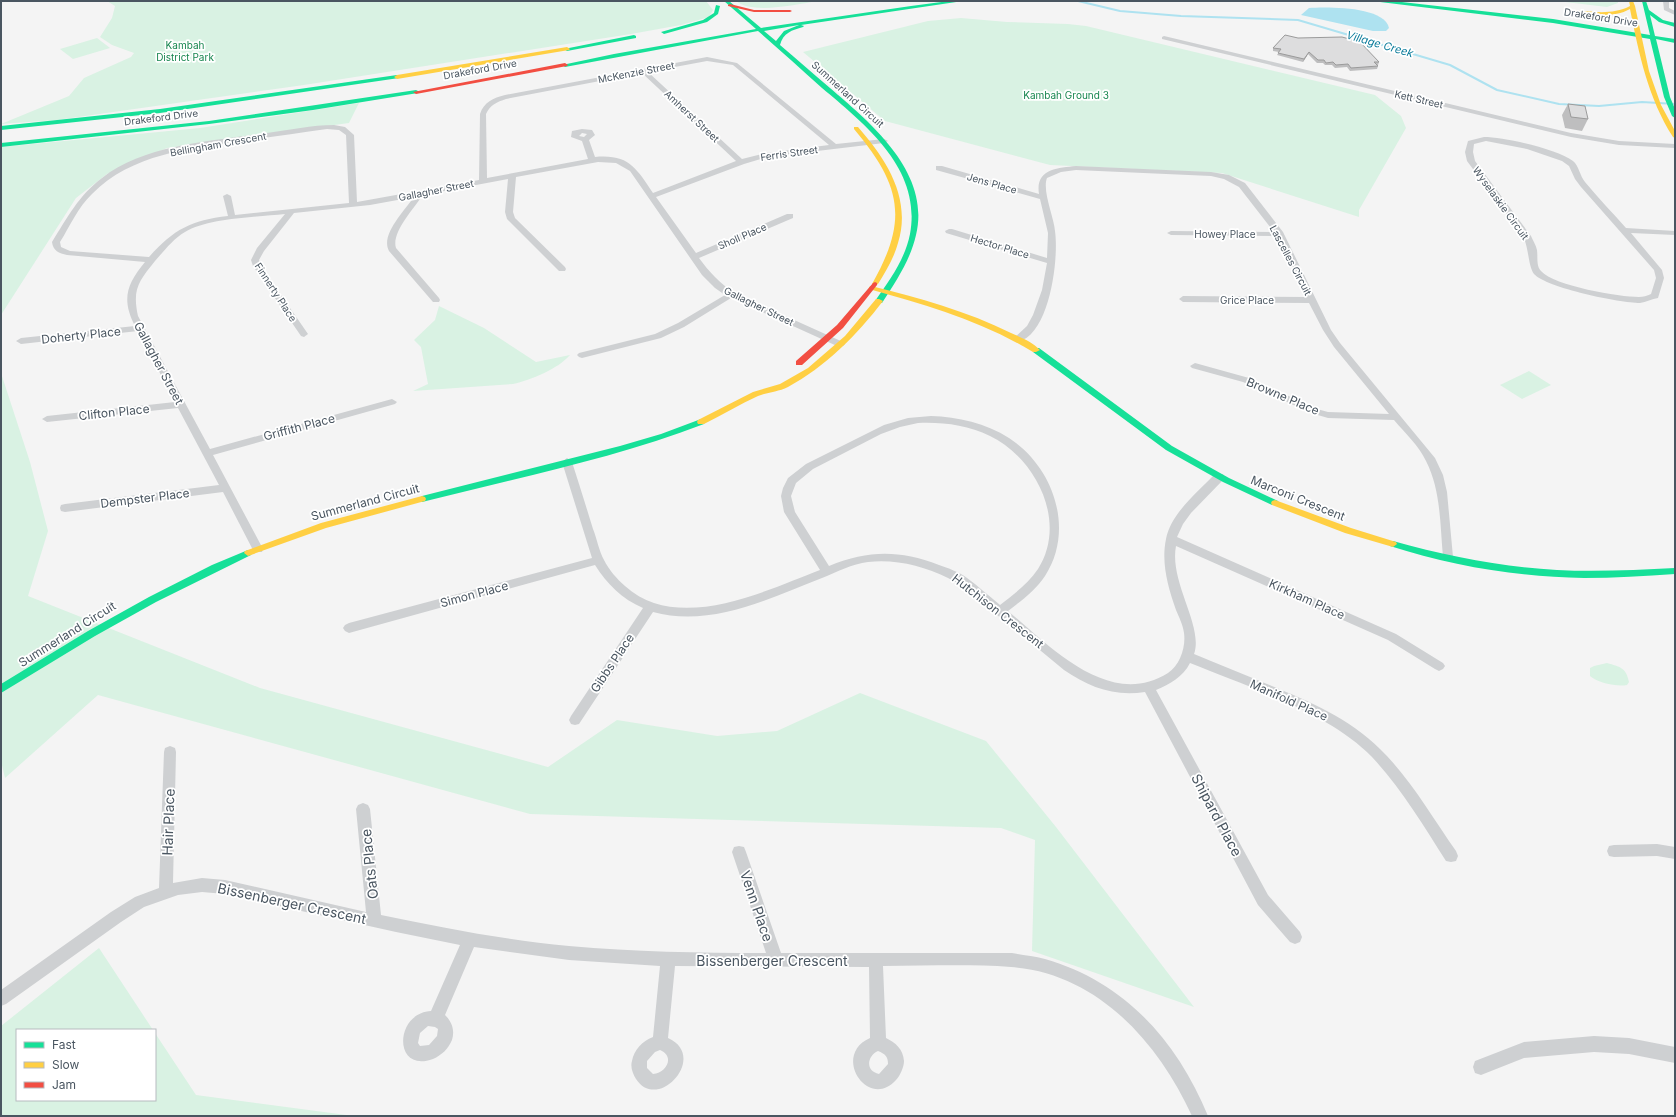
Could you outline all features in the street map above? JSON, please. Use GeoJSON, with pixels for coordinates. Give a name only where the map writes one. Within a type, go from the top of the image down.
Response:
{"type":"FeatureCollection","features":[{"type":"Feature","properties":{"kind":"main road","name":"Drakeford Drive"},"geometry":{"type":"LineString","coordinates":[[1,145],[124,133],[319,107],[427,90],[830,18],[961,1]]}},
{"type":"Feature","properties":{"kind":"main road","name":"Drakeford Drive"},"geometry":{"type":"LineString","coordinates":[[1380,1],[1511,15],[1675,40]]}},
{"type":"Feature","properties":{"kind":"main road"},"geometry":{"type":"LineString","coordinates":[[722,3],[754,11],[793,10],[735,21]]}},
{"type":"Feature","properties":{"kind":"main road"},"geometry":{"type":"LineString","coordinates":[[710,39],[735,39],[760,44],[735,21],[722,3]]}},
{"type":"Feature","properties":{"kind":"main road"},"geometry":{"type":"LineString","coordinates":[[721,23],[660,33],[708,20],[716,14],[722,3]]}},
{"type":"Feature","properties":{"kind":"main road","name":"Summerland Circuit"},"geometry":{"type":"LineString","coordinates":[[1,689],[146,601],[202,572],[310,530],[370,512],[622,449],[660,438],[706,420],[758,394],[783,385],[802,373],[840,344],[867,318],[895,279],[905,260],[911,242],[914,224],[914,207],[911,189],[904,172],[884,141],[863,120],[746,19],[722,3]]}},
{"type":"Feature","properties":{"kind":"main road","name":"Drakeford Drive"},"geometry":{"type":"LineString","coordinates":[[1632,4],[1626,11],[1618,13],[1567,10],[1675,28]]}},
{"type":"Feature","properties":{"kind":"main road"},"geometry":{"type":"LineString","coordinates":[[1632,4],[1658,107],[1675,136]]}},
{"type":"Feature","properties":{"kind":"main road"},"geometry":{"type":"LineString","coordinates":[[1645,5],[1669,104],[1675,115]]}},
{"type":"Feature","properties":{"kind":"main road"},"geometry":{"type":"LineString","coordinates":[[1645,5],[1661,21],[1675,25]]}},
{"type":"Feature","properties":{"kind":"main road"},"geometry":{"type":"LineString","coordinates":[[777,45],[780,35],[784,32],[830,18]]}},
{"type":"Feature","properties":{"kind":"main road"},"geometry":{"type":"LineString","coordinates":[[1595,27],[1630,40],[1642,48]]}},
{"type":"Feature","properties":{"kind":"main road","name":"Drakeford Drive"},"geometry":{"type":"LineString","coordinates":[[1,128],[142,113],[307,92],[642,36]]}},
{"type":"Feature","properties":{"kind":"main road"},"geometry":{"type":"LineString","coordinates":[[1654,47],[1675,46]]}},
{"type":"Feature","properties":{"kind":"main road","name":"Summerland Circuit"},"geometry":{"type":"LineString","coordinates":[[789,370],[828,339],[852,314],[882,273],[894,250],[899,231],[900,212],[897,194],[891,176],[882,159],[870,143],[848,120]]}},
{"type":"Feature","properties":{"kind":"main road"},"geometry":{"type":"LineString","coordinates":[[895,279],[912,302],[899,305]]}},
{"type":"Feature","properties":{"kind":"main road","name":"Marconi Crescent"},"geometry":{"type":"LineString","coordinates":[[870,291],[912,302],[940,306],[980,321],[1018,339],[1051,360],[1168,448],[1219,477],[1258,496],[1333,526],[1389,543],[1448,558],[1536,571],[1614,575],[1675,571]]}},
{"type":"Feature","properties":{"kind":"main road"},"geometry":{"type":"LineString","coordinates":[[873,309],[885,307]]}},
{"type":"Feature","properties":{"kind":"main road","name":"Summerland Circuit"},"geometry":{"type":"LineString","coordinates":[[758,394],[778,378]]}},
{"type":"Feature","properties":{"kind":"street"},"geometry":{"type":"LineString","coordinates":[[1666,1],[1666,9],[1675,13]]}},
{"type":"Feature","properties":{"kind":"street","name":"Kett Street"},"geometry":{"type":"LineString","coordinates":[[1164,38],[1571,135],[1619,143],[1675,146]]}},
{"type":"Feature","properties":{"kind":"street","name":"McKenzie Street"},"geometry":{"type":"LineString","coordinates":[[483,181],[483,114],[484,108],[489,104],[505,97],[707,59],[735,64],[835,147]]}},
{"type":"Feature","properties":{"kind":"street","name":"Amherst Street"},"geometry":{"type":"LineString","coordinates":[[643,71],[741,162]]}},
{"type":"Feature","properties":{"kind":"street"},"geometry":{"type":"LineString","coordinates":[[1658,107],[1675,115]]}},
{"type":"Feature","properties":{"kind":"street","name":"Bellingham Crescent"},"geometry":{"type":"LineString","coordinates":[[152,260],[70,253],[59,250],[56,246],[56,242],[80,202],[96,186],[126,168],[143,160],[172,151],[203,144],[327,127],[343,128],[347,130],[350,135],[353,205]]}},
{"type":"Feature","properties":{"kind":"street"},"geometry":{"type":"LineString","coordinates":[[585,139],[592,160]]}},
{"type":"Feature","properties":{"kind":"street","name":"Wyselaskie Circuit"},"geometry":{"type":"LineString","coordinates":[[1486,139],[1499,141],[1552,154],[1568,160],[1572,164],[1580,179],[1624,230],[1658,270],[1660,278],[1655,296],[1645,299],[1630,299],[1560,285],[1548,281],[1537,272],[1534,266],[1532,247],[1527,236],[1471,161],[1469,152],[1471,143],[1486,139]]}},
{"type":"Feature","properties":{"kind":"street","name":"Ferris Street"},"geometry":{"type":"LineString","coordinates":[[652,196],[741,162],[775,153],[884,141]]}},
{"type":"Feature","properties":{"kind":"street","name":"Gallagher Street"},"geometry":{"type":"LineString","coordinates":[[258,549],[134,316],[131,304],[131,293],[138,275],[172,238],[186,229],[210,220],[353,205],[420,194],[592,160],[612,159],[628,165],[713,282],[731,295],[840,344]]}},
{"type":"Feature","properties":{"kind":"street","name":"Jens Place"},"geometry":{"type":"LineString","coordinates":[[939,168],[1045,198]]}},
{"type":"Feature","properties":{"kind":"street","name":"Lascelles Circuit"},"geometry":{"type":"LineString","coordinates":[[1018,339],[1031,327],[1039,312],[1046,291],[1051,262],[1052,237],[1050,221],[1041,185],[1043,179],[1050,173],[1064,169],[1210,174],[1226,177],[1242,184],[1280,234],[1327,330],[1337,345],[1430,458],[1438,475],[1442,492],[1448,558]]}},
{"type":"Feature","properties":{"kind":"street"},"geometry":{"type":"LineString","coordinates":[[512,176],[509,212],[511,219],[562,269]]}},
{"type":"Feature","properties":{"kind":"street"},"geometry":{"type":"LineString","coordinates":[[420,194],[392,234],[390,243],[392,249],[436,300]]}},
{"type":"Feature","properties":{"kind":"street"},"geometry":{"type":"LineString","coordinates":[[227,196],[232,218]]}},
{"type":"Feature","properties":{"kind":"street","name":"Finnerty Place"},"geometry":{"type":"LineString","coordinates":[[291,212],[260,250],[255,260],[257,266],[304,334]]}},
{"type":"Feature","properties":{"kind":"street","name":"Sholl Place"},"geometry":{"type":"LineString","coordinates":[[694,257],[790,216]]}},
{"type":"Feature","properties":{"kind":"street"},"geometry":{"type":"LineString","coordinates":[[1624,230],[1675,234]]}},
{"type":"Feature","properties":{"kind":"street","name":"Hector Place"},"geometry":{"type":"LineString","coordinates":[[949,231],[1051,262]]}},
{"type":"Feature","properties":{"kind":"street","name":"Howey Place"},"geometry":{"type":"LineString","coordinates":[[1171,233],[1280,234]]}},
{"type":"Feature","properties":{"kind":"street"},"geometry":{"type":"LineString","coordinates":[[582,355],[663,333],[681,325],[731,295]]}},
{"type":"Feature","properties":{"kind":"street","name":"Grice Place"},"geometry":{"type":"LineString","coordinates":[[1182,299],[1312,300]]}},
{"type":"Feature","properties":{"kind":"street","name":"Doherty Place"},"geometry":{"type":"LineString","coordinates":[[21,341],[141,328]]}},
{"type":"Feature","properties":{"kind":"street","name":"Browne Place"},"geometry":{"type":"LineString","coordinates":[[1195,366],[1246,380],[1314,411],[1328,415],[1397,417]]}},
{"type":"Feature","properties":{"kind":"street","name":"Griffith Place"},"geometry":{"type":"LineString","coordinates":[[206,453],[392,402]]}},
{"type":"Feature","properties":{"kind":"street","name":"Clifton Place"},"geometry":{"type":"LineString","coordinates":[[47,419],[181,404]]}},
{"type":"Feature","properties":{"kind":"street"},"geometry":{"type":"LineString","coordinates":[[827,571],[787,508],[786,491],[792,481],[806,469],[893,425],[927,419],[946,420],[966,424],[993,433],[1017,448],[1032,466],[1044,484],[1052,504],[1055,523],[1054,543],[1052,552],[1043,571],[1021,595],[1000,611]]}},
{"type":"Feature","properties":{"kind":"street","name":"Hutchison Crescent"},"geometry":{"type":"LineString","coordinates":[[567,462],[598,560],[605,574],[632,598],[650,607],[673,612],[697,613],[720,610],[740,604],[848,563],[873,558],[900,558],[922,562],[962,580],[1068,667],[1084,677],[1112,687],[1131,689],[1148,687],[1163,682],[1174,676],[1186,662],[1191,642],[1190,633],[1171,572],[1169,555],[1171,539],[1177,524],[1187,511],[1219,477]]}},
{"type":"Feature","properties":{"kind":"street","name":"Dempster Place"},"geometry":{"type":"LineString","coordinates":[[65,508],[226,488]]}},
{"type":"Feature","properties":{"kind":"street","name":"Kirkham Place"},"geometry":{"type":"LineString","coordinates":[[1171,539],[1392,637],[1439,666]]}},
{"type":"Feature","properties":{"kind":"street","name":"Simon Place"},"geometry":{"type":"LineString","coordinates":[[349,628],[598,560]]}},
{"type":"Feature","properties":{"kind":"street","name":"Gibbs Place"},"geometry":{"type":"LineString","coordinates":[[575,720],[650,607]]}},
{"type":"Feature","properties":{"kind":"street","name":"Manifold Place"},"geometry":{"type":"LineString","coordinates":[[1188,657],[1299,702],[1339,723],[1352,732],[1375,751],[1394,773],[1451,856]]}},
{"type":"Feature","properties":{"kind":"street","name":"Shipard Place"},"geometry":{"type":"LineString","coordinates":[[1148,687],[1263,900],[1295,936]]}},
{"type":"Feature","properties":{"kind":"street","name":"Hair Place"},"geometry":{"type":"LineString","coordinates":[[166,891],[170,752]]}},
{"type":"Feature","properties":{"kind":"street","name":"Oats Place"},"geometry":{"type":"LineString","coordinates":[[363,809],[374,920]]}},
{"type":"Feature","properties":{"kind":"street"},"geometry":{"type":"LineString","coordinates":[[1614,852],[1657,850],[1675,853]]}},
{"type":"Feature","properties":{"kind":"street","name":"Venn Place"},"geometry":{"type":"LineString","coordinates":[[739,852],[776,960]]}},
{"type":"Feature","properties":{"kind":"street","name":"Bissenberger Crescent"},"geometry":{"type":"LineString","coordinates":[[1,999],[116,917],[140,902],[166,891],[202,885],[225,887],[374,920],[470,939],[568,953],[668,959],[1012,960],[1046,966],[1078,978],[1128,1011],[1145,1027],[1169,1058],[1189,1091],[1200,1116]]}},
{"type":"Feature","properties":{"kind":"street"},"geometry":{"type":"LineString","coordinates":[[436,1018],[470,939]]}},
{"type":"Feature","properties":{"kind":"street"},"geometry":{"type":"LineString","coordinates":[[660,1042],[668,959]]}},
{"type":"Feature","properties":{"kind":"street"},"geometry":{"type":"LineString","coordinates":[[876,960],[878,1043]]}},
{"type":"Feature","properties":{"kind":"street"},"geometry":{"type":"LineString","coordinates":[[1481,1067],[1524,1050],[1594,1044],[1629,1046],[1675,1055]]}},
{"type":"Feature","properties":{"kind":"green space","name":"Kambah District Park"},"geometry":{"type":"Polygon","coordinates":[[[107,1],[706,1],[713,10],[709,17],[681,25],[631,34],[304,85],[57,120],[1,124],[69,96],[84,78],[131,57],[134,53],[112,45],[100,37],[112,18],[115,6],[107,1]]]}},
{"type":"Feature","properties":{"kind":"green space"},"geometry":{"type":"Polygon","coordinates":[[[736,1],[818,1],[764,8],[744,5],[736,1]]]}},
{"type":"Feature","properties":{"kind":"green space"},"geometry":{"type":"Polygon","coordinates":[[[1557,1],[1618,1],[1618,3],[1607,7],[1557,1]]]}},
{"type":"Feature","properties":{"kind":"green space","name":"Kambah Ground 3"},"geometry":{"type":"Polygon","coordinates":[[[961,18],[1086,26],[1375,95],[1401,116],[1406,128],[1359,210],[1359,217],[1222,173],[1050,165],[885,121],[803,52],[928,21],[961,18]]]}},
{"type":"Feature","properties":{"kind":"green space"},"geometry":{"type":"Polygon","coordinates":[[[97,38],[110,48],[73,59],[60,49],[97,38]]]}},
{"type":"Feature","properties":{"kind":"green space"},"geometry":{"type":"Polygon","coordinates":[[[359,103],[349,123],[167,148],[107,174],[76,198],[1,315],[1,147],[200,128],[359,103]]]}},
{"type":"Feature","properties":{"kind":"green space"},"geometry":{"type":"Polygon","coordinates":[[[439,306],[484,328],[536,362],[570,355],[559,365],[544,373],[528,380],[513,384],[413,391],[428,384],[421,347],[414,340],[435,320],[439,306]]]}},
{"type":"Feature","properties":{"kind":"green space"},"geometry":{"type":"Polygon","coordinates":[[[1529,371],[1551,385],[1522,399],[1500,385],[1529,371]]]}},
{"type":"Feature","properties":{"kind":"green space"},"geometry":{"type":"Polygon","coordinates":[[[1,373],[30,462],[48,531],[28,596],[260,688],[548,767],[617,720],[717,736],[777,731],[860,693],[986,741],[1056,827],[1194,1007],[1032,951],[1035,840],[1001,828],[530,814],[98,695],[5,778],[1,761],[1,373]]]}},
{"type":"Feature","properties":{"kind":"green space"},"geometry":{"type":"Polygon","coordinates":[[[1607,663],[1624,670],[1629,682],[1627,685],[1608,684],[1598,681],[1590,676],[1590,668],[1607,663]]]}},
{"type":"Feature","properties":{"kind":"green space"},"geometry":{"type":"Polygon","coordinates":[[[99,948],[152,1029],[16,1029],[16,1101],[156,1101],[156,1035],[196,1095],[354,1116],[1,1116],[1,1026],[99,948]]]}},
{"type":"Feature","properties":{"kind":"water"},"geometry":{"type":"Polygon","coordinates":[[[1309,8],[1341,8],[1366,12],[1377,15],[1385,21],[1389,28],[1386,31],[1373,31],[1301,15],[1309,8]]]}},
{"type":"Feature","properties":{"kind":"building"},"geometry":{"type":"Polygon","coordinates":[[[1285,35],[1298,38],[1342,37],[1360,42],[1379,62],[1374,62],[1378,66],[1351,68],[1348,64],[1336,65],[1333,62],[1326,63],[1324,60],[1318,60],[1309,52],[1304,59],[1278,53],[1281,49],[1273,48],[1285,35]]]}},
{"type":"Feature","properties":{"kind":"building"},"geometry":{"type":"Polygon","coordinates":[[[1568,104],[1585,106],[1588,119],[1571,117],[1568,104]]]}},
{"type":"Feature","properties":{"kind":"waterway","name":"Village Creek"},"geometry":{"type":"LineString","coordinates":[[1078,1],[1120,11],[1181,16],[1298,20],[1450,65],[1497,90],[1559,104],[1599,106],[1642,102],[1675,104]]}},
{"type":"Feature","properties":{"kind":"traffic: fast"},"geometry":{"type":"LineString","coordinates":[[726,1],[867,122],[890,150],[903,171],[911,192],[914,213],[913,234],[906,255],[895,278],[879,301]]}},
{"type":"Feature","properties":{"kind":"traffic: fast"},"geometry":{"type":"LineString","coordinates":[[565,65],[812,21],[961,1]]}},
{"type":"Feature","properties":{"kind":"traffic: fast"},"geometry":{"type":"LineString","coordinates":[[1380,1],[1553,21],[1675,41]]}},
{"type":"Feature","properties":{"kind":"traffic: fast"},"geometry":{"type":"LineString","coordinates":[[1644,1],[1667,97],[1675,116]]}},
{"type":"Feature","properties":{"kind":"traffic: fast"},"geometry":{"type":"LineString","coordinates":[[664,32],[705,21],[716,14],[718,6]]}},
{"type":"Feature","properties":{"kind":"traffic: fast"},"geometry":{"type":"LineString","coordinates":[[1646,10],[1661,21],[1675,25]]}},
{"type":"Feature","properties":{"kind":"traffic: fast"},"geometry":{"type":"LineString","coordinates":[[777,45],[783,34],[793,28],[801,26]]}},
{"type":"Feature","properties":{"kind":"traffic: fast"},"geometry":{"type":"LineString","coordinates":[[567,49],[634,37]]}},
{"type":"Feature","properties":{"kind":"traffic: fast"},"geometry":{"type":"LineString","coordinates":[[1,128],[160,111],[397,77]]}},
{"type":"Feature","properties":{"kind":"traffic: fast"},"geometry":{"type":"LineString","coordinates":[[1,145],[209,122],[416,92]]}},
{"type":"Feature","properties":{"kind":"traffic: fast"},"geometry":{"type":"LineString","coordinates":[[1036,350],[1169,448],[1226,480],[1275,503]]}},
{"type":"Feature","properties":{"kind":"traffic: fast"},"geometry":{"type":"LineString","coordinates":[[422,499],[621,449],[664,436],[701,422]]}},
{"type":"Feature","properties":{"kind":"traffic: fast"},"geometry":{"type":"LineString","coordinates":[[1393,544],[1446,558],[1501,568],[1528,571],[1584,574],[1627,574],[1675,571]]}},
{"type":"Feature","properties":{"kind":"traffic: fast"},"geometry":{"type":"LineString","coordinates":[[1,689],[122,616],[184,583],[248,553]]}},
{"type":"Feature","properties":{"kind":"traffic: slow"},"geometry":{"type":"LineString","coordinates":[[1631,1],[1642,54],[1652,88],[1658,105],[1675,136]]}},
{"type":"Feature","properties":{"kind":"traffic: slow"},"geometry":{"type":"LineString","coordinates":[[1570,11],[1611,13],[1626,10],[1633,6]]}},
{"type":"Feature","properties":{"kind":"traffic: slow"},"geometry":{"type":"LineString","coordinates":[[397,77],[567,49]]}},
{"type":"Feature","properties":{"kind":"traffic: slow"},"geometry":{"type":"LineString","coordinates":[[856,128],[872,147],[884,165],[893,184],[898,203],[899,222],[895,242],[888,262],[875,284]]}},
{"type":"Feature","properties":{"kind":"traffic: slow"},"geometry":{"type":"LineString","coordinates":[[871,288],[935,306],[977,320],[1036,350]]}},
{"type":"Feature","properties":{"kind":"traffic: slow"},"geometry":{"type":"LineString","coordinates":[[701,422],[756,394],[783,386],[797,378],[836,349],[879,301]]}},
{"type":"Feature","properties":{"kind":"traffic: slow"},"geometry":{"type":"LineString","coordinates":[[248,553],[324,525],[422,499]]}},
{"type":"Feature","properties":{"kind":"traffic: slow"},"geometry":{"type":"LineString","coordinates":[[1275,503],[1348,531],[1393,544]]}},
{"type":"Feature","properties":{"kind":"traffic: jam"},"geometry":{"type":"LineString","coordinates":[[730,5],[754,11],[790,11]]}},
{"type":"Feature","properties":{"kind":"traffic: jam"},"geometry":{"type":"LineString","coordinates":[[416,92],[565,65]]}},
{"type":"Feature","properties":{"kind":"traffic: jam"},"geometry":{"type":"LineString","coordinates":[[799,363],[840,326],[875,284]]}}]}
